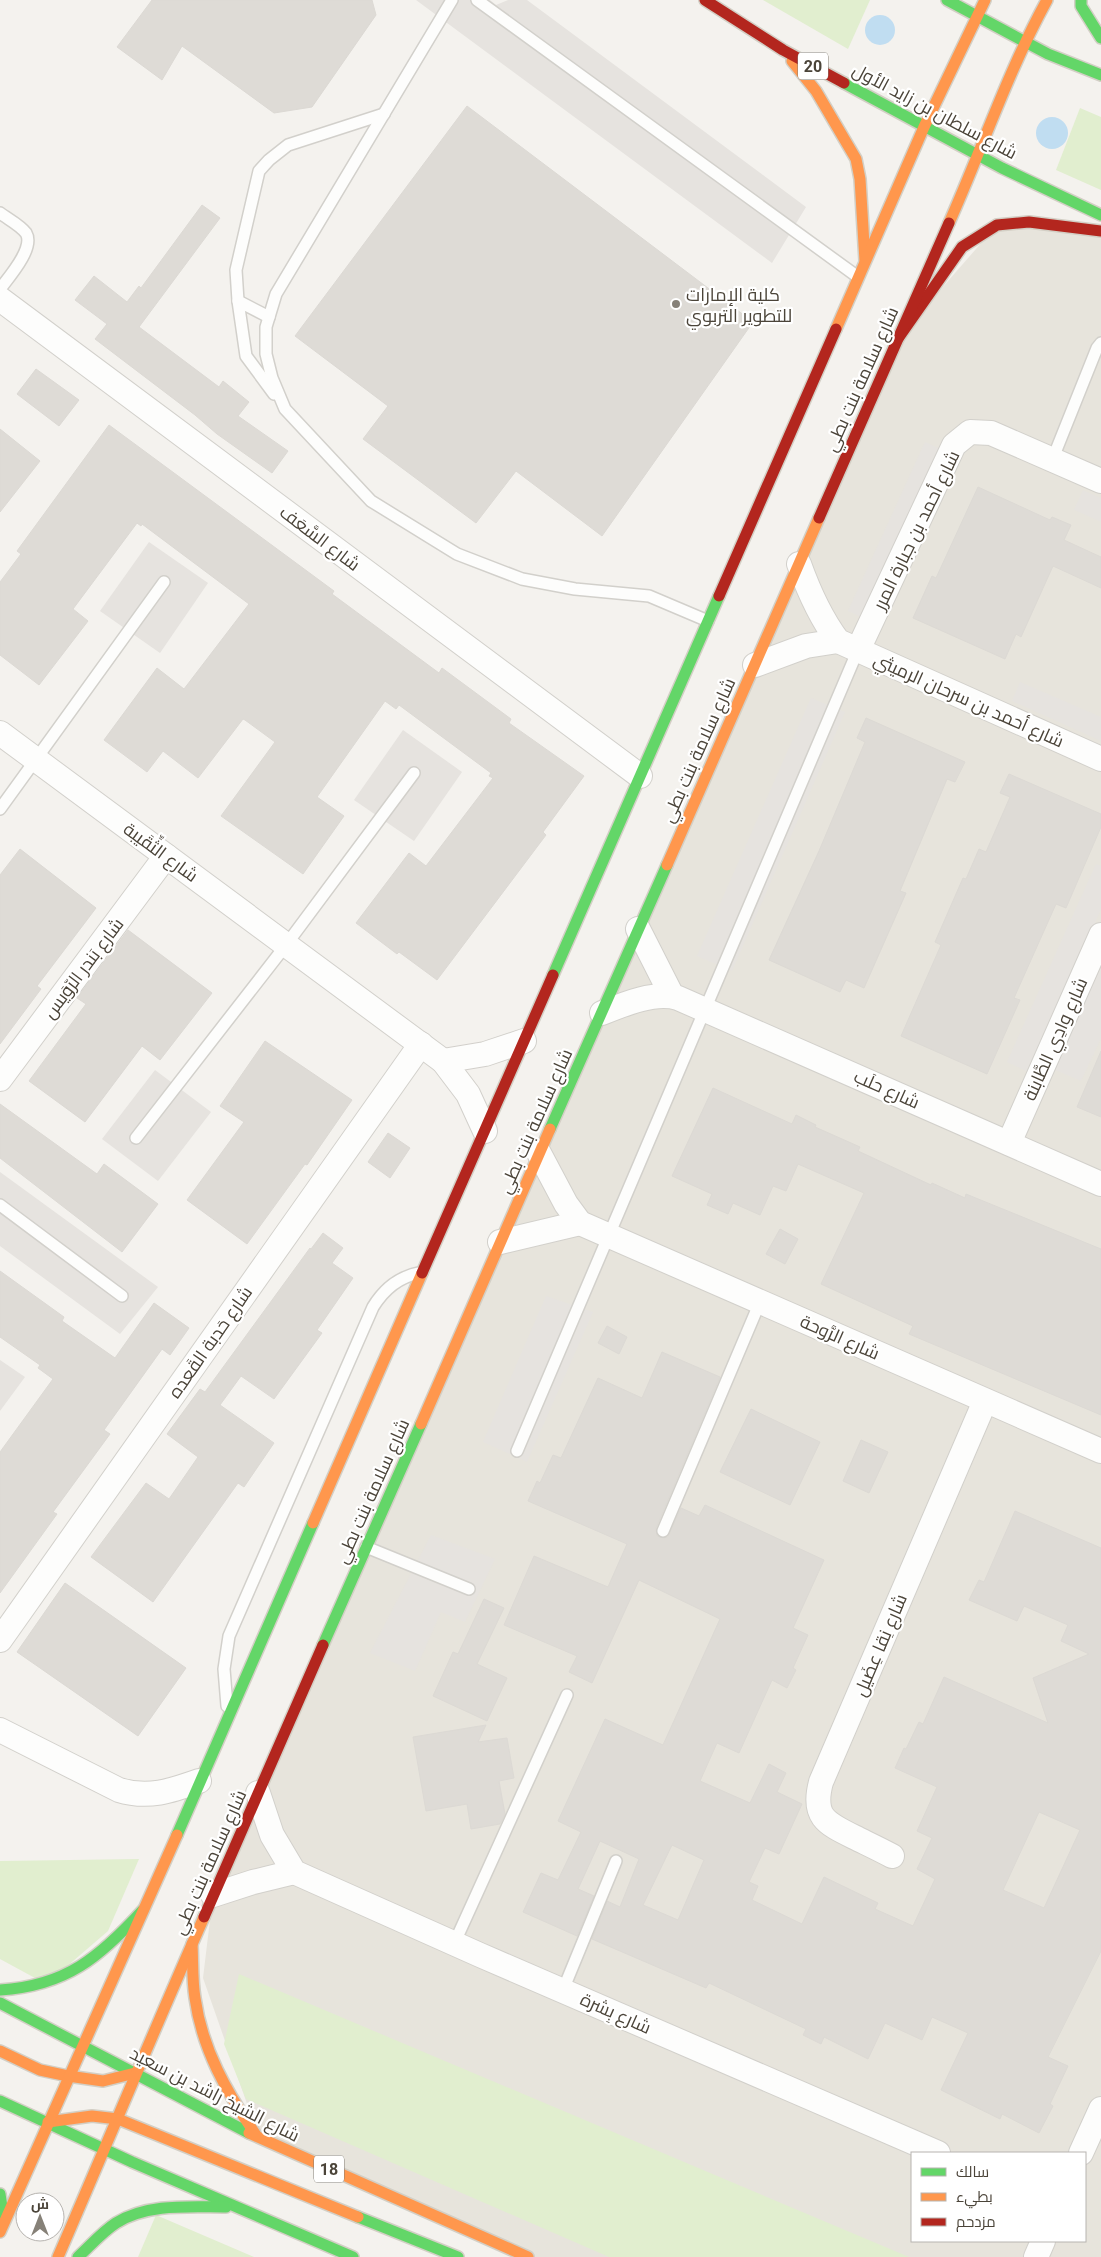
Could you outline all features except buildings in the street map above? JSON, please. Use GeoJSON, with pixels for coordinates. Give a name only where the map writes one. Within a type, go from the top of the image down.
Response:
{"type":"FeatureCollection","features":[{"type":"Feature","properties":{"kind":"main road","name":"شارع سلطان بن زايد الأول"},"geometry":{"type":"LineString","coordinates":[[705,0],[783,50],[924,127],[1101,214]]}},
{"type":"Feature","properties":{"kind":"main road"},"geometry":{"type":"LineString","coordinates":[[948,0],[1024,42],[1101,75]]}},
{"type":"Feature","properties":{"kind":"main road"},"geometry":{"type":"LineString","coordinates":[[0,2232],[68,2076],[84,2047],[924,127],[985,0]]}},
{"type":"Feature","properties":{"kind":"main road","name":"شارع سلامة بنت بطي"},"geometry":{"type":"LineString","coordinates":[[58,2257],[118,2119],[135,2073],[979,155],[1024,42],[1047,0]]}},
{"type":"Feature","properties":{"kind":"main road"},"geometry":{"type":"LineString","coordinates":[[1081,0],[1082,6],[1101,38]]}},
{"type":"Feature","properties":{"kind":"main road"},"geometry":{"type":"LineString","coordinates":[[783,50],[816,91],[856,159],[860,179],[865,261]]}},
{"type":"Feature","properties":{"kind":"main road"},"geometry":{"type":"LineString","coordinates":[[899,337],[962,247],[997,226],[1029,222],[1101,231]]}},
{"type":"Feature","properties":{"kind":"main road"},"geometry":{"type":"LineString","coordinates":[[0,1990],[12,1990],[44,1984],[70,1973],[98,1956],[144,1910]]}},
{"type":"Feature","properties":{"kind":"main road"},"geometry":{"type":"LineString","coordinates":[[192,1944],[196,2006],[205,2042],[233,2102],[259,2138]]}},
{"type":"Feature","properties":{"kind":"main road","name":"شارع الشيخ راشد بن سعيد"},"geometry":{"type":"LineString","coordinates":[[0,2003],[259,2138],[528,2257]]}},
{"type":"Feature","properties":{"kind":"main road"},"geometry":{"type":"LineString","coordinates":[[0,2051],[40,2070],[68,2076],[103,2081],[135,2073]]}},
{"type":"Feature","properties":{"kind":"main road"},"geometry":{"type":"LineString","coordinates":[[0,2101],[236,2207],[353,2257]]}},
{"type":"Feature","properties":{"kind":"main road"},"geometry":{"type":"LineString","coordinates":[[48,2122],[92,2116],[118,2119],[458,2257]]}},
{"type":"Feature","properties":{"kind":"main road"},"geometry":{"type":"LineString","coordinates":[[0,2194],[2,2207],[0,2218]]}},
{"type":"Feature","properties":{"kind":"main road"},"geometry":{"type":"LineString","coordinates":[[78,2257],[116,2223],[134,2214],[161,2208],[236,2207]]}},
{"type":"Feature","properties":{"kind":"street","name":"شارع السَّعَف"},"geometry":{"type":"LineString","coordinates":[[0,300],[640,776]]}},
{"type":"Feature","properties":{"kind":"street","name":"شارع أحمد بن جبارة المرر"},"geometry":{"type":"LineString","coordinates":[[848,646],[954,445],[970,432],[991,433],[1053,458],[1101,481]]}},
{"type":"Feature","properties":{"kind":"street"},"geometry":{"type":"LineString","coordinates":[[799,564],[811,598],[824,622],[848,646]]}},
{"type":"Feature","properties":{"kind":"street"},"geometry":{"type":"LineString","coordinates":[[755,665],[806,646],[848,646]]}},
{"type":"Feature","properties":{"kind":"street","name":"شارع أحمد بن سرحان الرميثي"},"geometry":{"type":"LineString","coordinates":[[848,646],[1101,758]]}},
{"type":"Feature","properties":{"kind":"street","name":"شارع الثِّقَيبة"},"geometry":{"type":"LineString","coordinates":[[0,734],[443,1061],[468,1094],[485,1131]]}},
{"type":"Feature","properties":{"kind":"street","name":"شارع بَندر الرّوَيس"},"geometry":{"type":"LineString","coordinates":[[0,1079],[166,856]]}},
{"type":"Feature","properties":{"kind":"street"},"geometry":{"type":"LineString","coordinates":[[602,1013],[636,1001],[672,996],[638,929]]}},
{"type":"Feature","properties":{"kind":"street","name":"شارع وادِي الطَّابنة"},"geometry":{"type":"LineString","coordinates":[[1009,1143],[1101,936]]}},
{"type":"Feature","properties":{"kind":"street","name":"شارع حلَب"},"geometry":{"type":"LineString","coordinates":[[672,996],[1101,1184]]}},
{"type":"Feature","properties":{"kind":"street"},"geometry":{"type":"LineString","coordinates":[[443,1061],[485,1054],[524,1041]]}},
{"type":"Feature","properties":{"kind":"street","name":"شارع حَدبة القَعده"},"geometry":{"type":"LineString","coordinates":[[0,1640],[421,1044]]}},
{"type":"Feature","properties":{"kind":"street","name":"شارع الرَّوحة"},"geometry":{"type":"LineString","coordinates":[[539,1154],[566,1204],[580,1223],[1101,1451]]}},
{"type":"Feature","properties":{"kind":"street"},"geometry":{"type":"LineString","coordinates":[[500,1242],[580,1223]]}},
{"type":"Feature","properties":{"kind":"street","name":"شارع نِقا عِضَيل"},"geometry":{"type":"LineString","coordinates":[[892,1856],[828,1824],[818,1807],[817,1797],[821,1782],[985,1400]]}},
{"type":"Feature","properties":{"kind":"street"},"geometry":{"type":"LineString","coordinates":[[0,1730],[119,1790],[132,1794],[159,1794],[199,1781]]}},
{"type":"Feature","properties":{"kind":"street"},"geometry":{"type":"LineString","coordinates":[[213,1896],[253,1882],[294,1872],[272,1835],[258,1793]]}},
{"type":"Feature","properties":{"kind":"street","name":"شارع بِشرة"},"geometry":{"type":"LineString","coordinates":[[294,1872],[454,1944],[936,2152]]}},
{"type":"Feature","properties":{"kind":"street"},"geometry":{"type":"LineString","coordinates":[[1082,2152],[1101,2109]]}},
{"type":"Feature","properties":{"kind":"street"},"geometry":{"type":"LineString","coordinates":[[1036,2257],[1043,2242]]}},
{"type":"Feature","properties":{"kind":"lane"},"geometry":{"type":"LineString","coordinates":[[285,409],[272,378],[266,354],[266,327],[276,294],[452,0]]}},
{"type":"Feature","properties":{"kind":"lane"},"geometry":{"type":"LineString","coordinates":[[477,0],[858,277]]}},
{"type":"Feature","properties":{"kind":"lane"},"geometry":{"type":"LineString","coordinates":[[384,114],[288,145],[269,160],[259,171],[236,270],[238,301],[246,356],[285,409],[372,501],[457,554],[522,579],[575,589],[649,596],[708,621]]}},
{"type":"Feature","properties":{"kind":"lane"},"geometry":{"type":"LineString","coordinates":[[0,213],[26,233],[28,242],[22,258],[0,289]]}},
{"type":"Feature","properties":{"kind":"lane"},"geometry":{"type":"LineString","coordinates":[[238,301],[269,317]]}},
{"type":"Feature","properties":{"kind":"lane"},"geometry":{"type":"LineString","coordinates":[[1053,458],[1097,348],[1101,343]]}},
{"type":"Feature","properties":{"kind":"lane"},"geometry":{"type":"LineString","coordinates":[[0,809],[164,582]]}},
{"type":"Feature","properties":{"kind":"lane"},"geometry":{"type":"LineString","coordinates":[[517,1451],[705,1010],[848,646]]}},
{"type":"Feature","properties":{"kind":"lane"},"geometry":{"type":"LineString","coordinates":[[136,1138],[286,945],[414,773]]}},
{"type":"Feature","properties":{"kind":"lane"},"geometry":{"type":"LineString","coordinates":[[0,1205],[122,1296]]}},
{"type":"Feature","properties":{"kind":"lane"},"geometry":{"type":"LineString","coordinates":[[229,1714],[224,1684],[224,1669],[229,1636],[373,1307],[379,1296],[398,1280],[423,1272]]}},
{"type":"Feature","properties":{"kind":"lane"},"geometry":{"type":"LineString","coordinates":[[663,1531],[760,1302]]}},
{"type":"Feature","properties":{"kind":"lane"},"geometry":{"type":"LineString","coordinates":[[366,1547],[469,1589]]}},
{"type":"Feature","properties":{"kind":"lane"},"geometry":{"type":"LineString","coordinates":[[454,1944],[567,1695]]}},
{"type":"Feature","properties":{"kind":"lane"},"geometry":{"type":"LineString","coordinates":[[563,1990],[616,1861]]}},
{"type":"Feature","properties":{"kind":"shaded area"},"geometry":{"type":"Polygon","coordinates":[[[416,0],[490,0],[496,5],[508,0],[527,0],[806,207],[772,263],[416,0]]]}},
{"type":"Feature","properties":{"kind":"shaded area"},"geometry":{"type":"Polygon","coordinates":[[[997,225],[1101,234],[1101,2257],[532,2257],[259,2138],[203,1978],[213,1895],[899,337],[997,225]]]}},
{"type":"Feature","properties":{"kind":"shaded area"},"geometry":{"type":"Polygon","coordinates":[[[925,442],[945,451],[867,620],[848,611],[925,442]]]}},
{"type":"Feature","properties":{"kind":"shaded area"},"geometry":{"type":"Polygon","coordinates":[[[1083,490],[1101,498],[1101,522],[1074,510],[1083,490]]]}},
{"type":"Feature","properties":{"kind":"shaded area"},"geometry":{"type":"Polygon","coordinates":[[[149,542],[208,583],[160,653],[100,611],[149,542]]]}},
{"type":"Feature","properties":{"kind":"shaded area"},"geometry":{"type":"Polygon","coordinates":[[[1020,682],[1101,717],[1101,741],[1012,701],[1020,682]]]}},
{"type":"Feature","properties":{"kind":"shaded area"},"geometry":{"type":"Polygon","coordinates":[[[811,698],[845,712],[732,971],[697,956],[811,698]]]}},
{"type":"Feature","properties":{"kind":"shaded area"},"geometry":{"type":"Polygon","coordinates":[[[403,730],[462,772],[414,841],[354,800],[403,730]]]}},
{"type":"Feature","properties":{"kind":"shaded area"},"geometry":{"type":"Polygon","coordinates":[[[1096,864],[1101,866],[1101,909],[1028,1072],[1007,1062],[1096,864]]]}},
{"type":"Feature","properties":{"kind":"shaded area"},"geometry":{"type":"Polygon","coordinates":[[[1101,966],[1101,1038],[1081,1081],[1053,1069],[1101,966]]]}},
{"type":"Feature","properties":{"kind":"shaded area"},"geometry":{"type":"Polygon","coordinates":[[[155,1070],[211,1112],[158,1181],[102,1139],[155,1070]]]}},
{"type":"Feature","properties":{"kind":"shaded area"},"geometry":{"type":"Polygon","coordinates":[[[0,1172],[158,1287],[120,1334],[0,1246],[0,1172]]]}},
{"type":"Feature","properties":{"kind":"shaded area"},"geometry":{"type":"Polygon","coordinates":[[[546,1296],[593,1312],[527,1462],[483,1442],[546,1296]]]}},
{"type":"Feature","properties":{"kind":"shaded area"},"geometry":{"type":"Polygon","coordinates":[[[0,1360],[25,1377],[0,1411],[0,1360]]]}},
{"type":"Feature","properties":{"kind":"shaded area"},"geometry":{"type":"Polygon","coordinates":[[[431,1535],[495,1559],[465,1622],[441,1612],[415,1671],[370,1653],[431,1535]]]}},
{"type":"Feature","properties":{"kind":"green space"},"geometry":{"type":"Polygon","coordinates":[[[763,0],[870,0],[848,49],[763,0]]]}},
{"type":"Feature","properties":{"kind":"green space"},"geometry":{"type":"Polygon","coordinates":[[[1080,108],[1101,117],[1101,190],[1056,170],[1080,108]]]}},
{"type":"Feature","properties":{"kind":"green space"},"geometry":{"type":"Polygon","coordinates":[[[139,1859],[108,1931],[58,1974],[35,1978],[0,1959],[0,1861],[139,1859]]]}},
{"type":"Feature","properties":{"kind":"green space"},"geometry":{"type":"Polygon","coordinates":[[[239,1974],[909,2257],[609,2257],[246,2099],[224,2044],[239,1974]]]}},
{"type":"Feature","properties":{"kind":"green space"},"geometry":{"type":"Polygon","coordinates":[[[156,2215],[254,2257],[138,2257],[156,2215]]]}},
{"type":"Feature","properties":{"kind":"water"},"geometry":{"type":"Polygon","coordinates":[[[880,15],[891,19],[895,30],[891,41],[880,45],[869,41],[865,30],[869,19],[880,15]]]}},
{"type":"Feature","properties":{"kind":"water"},"geometry":{"type":"Polygon","coordinates":[[[1052,117],[1063,122],[1068,133],[1063,144],[1052,149],[1041,144],[1036,133],[1041,122],[1052,117]]]}},
{"type":"Feature","properties":{"kind":"traffic: fast"},"geometry":{"type":"LineString","coordinates":[[947,0],[1048,54],[1101,75]]}},
{"type":"Feature","properties":{"kind":"traffic: fast"},"geometry":{"type":"LineString","coordinates":[[1081,0],[1081,6],[1101,38]]}},
{"type":"Feature","properties":{"kind":"traffic: fast"},"geometry":{"type":"LineString","coordinates":[[844,83],[1002,168],[1101,215]]}},
{"type":"Feature","properties":{"kind":"traffic: fast"},"geometry":{"type":"LineString","coordinates":[[553,975],[719,596]]}},
{"type":"Feature","properties":{"kind":"traffic: fast"},"geometry":{"type":"LineString","coordinates":[[550,1129],[667,865]]}},
{"type":"Feature","properties":{"kind":"traffic: fast"},"geometry":{"type":"LineString","coordinates":[[323,1645],[421,1424]]}},
{"type":"Feature","properties":{"kind":"traffic: fast"},"geometry":{"type":"LineString","coordinates":[[177,1835],[313,1523]]}},
{"type":"Feature","properties":{"kind":"traffic: fast"},"geometry":{"type":"LineString","coordinates":[[0,1990],[44,1982],[80,1966],[112,1942],[143,1910]]}},
{"type":"Feature","properties":{"kind":"traffic: fast"},"geometry":{"type":"LineString","coordinates":[[0,2003],[249,2133]]}},
{"type":"Feature","properties":{"kind":"traffic: fast"},"geometry":{"type":"LineString","coordinates":[[0,2101],[132,2162],[353,2257]]}},
{"type":"Feature","properties":{"kind":"traffic: fast"},"geometry":{"type":"LineString","coordinates":[[0,2194],[2,2207],[0,2218]]}},
{"type":"Feature","properties":{"kind":"traffic: fast"},"geometry":{"type":"LineString","coordinates":[[78,2257],[116,2223],[142,2212],[184,2207],[226,2207]]}},
{"type":"Feature","properties":{"kind":"traffic: fast"},"geometry":{"type":"LineString","coordinates":[[358,2217],[458,2257]]}},
{"type":"Feature","properties":{"kind":"traffic: slow"},"geometry":{"type":"LineString","coordinates":[[836,329],[924,127],[985,0]]}},
{"type":"Feature","properties":{"kind":"traffic: slow"},"geometry":{"type":"LineString","coordinates":[[949,223],[1020,54],[1047,0]]}},
{"type":"Feature","properties":{"kind":"traffic: slow"},"geometry":{"type":"LineString","coordinates":[[792,61],[816,91],[856,159],[860,179],[865,261]]}},
{"type":"Feature","properties":{"kind":"traffic: slow"},"geometry":{"type":"LineString","coordinates":[[667,865],[819,518]]}},
{"type":"Feature","properties":{"kind":"traffic: slow"},"geometry":{"type":"LineString","coordinates":[[421,1424],[550,1129]]}},
{"type":"Feature","properties":{"kind":"traffic: slow"},"geometry":{"type":"LineString","coordinates":[[313,1523],[422,1273]]}},
{"type":"Feature","properties":{"kind":"traffic: slow"},"geometry":{"type":"LineString","coordinates":[[0,2232],[177,1835]]}},
{"type":"Feature","properties":{"kind":"traffic: slow"},"geometry":{"type":"LineString","coordinates":[[58,2257],[204,1917]]}},
{"type":"Feature","properties":{"kind":"traffic: slow"},"geometry":{"type":"LineString","coordinates":[[192,1944],[194,1991],[203,2035],[226,2087],[256,2135]]}},
{"type":"Feature","properties":{"kind":"traffic: slow"},"geometry":{"type":"LineString","coordinates":[[0,2051],[40,2070],[68,2076],[103,2081],[135,2073]]}},
{"type":"Feature","properties":{"kind":"traffic: slow"},"geometry":{"type":"LineString","coordinates":[[48,2122],[92,2116],[118,2119],[358,2217]]}},
{"type":"Feature","properties":{"kind":"traffic: slow"},"geometry":{"type":"LineString","coordinates":[[249,2133],[528,2257]]}},
{"type":"Feature","properties":{"kind":"traffic: jam"},"geometry":{"type":"LineString","coordinates":[[705,0],[783,50],[844,83]]}},
{"type":"Feature","properties":{"kind":"traffic: jam"},"geometry":{"type":"LineString","coordinates":[[899,337],[962,247],[997,225],[1029,222],[1101,231]]}},
{"type":"Feature","properties":{"kind":"traffic: jam"},"geometry":{"type":"LineString","coordinates":[[819,518],[949,223]]}},
{"type":"Feature","properties":{"kind":"traffic: jam"},"geometry":{"type":"LineString","coordinates":[[719,596],[836,329]]}},
{"type":"Feature","properties":{"kind":"traffic: jam"},"geometry":{"type":"LineString","coordinates":[[422,1273],[553,975]]}},
{"type":"Feature","properties":{"kind":"traffic: jam"},"geometry":{"type":"LineString","coordinates":[[204,1917],[323,1645]]}},
{"type":"Feature","properties":{"kind":"place","name":"كلية الإمارات للتطوير التربوي"},"geometry":{"type":"Point","coordinates":[676,304]}}]}
